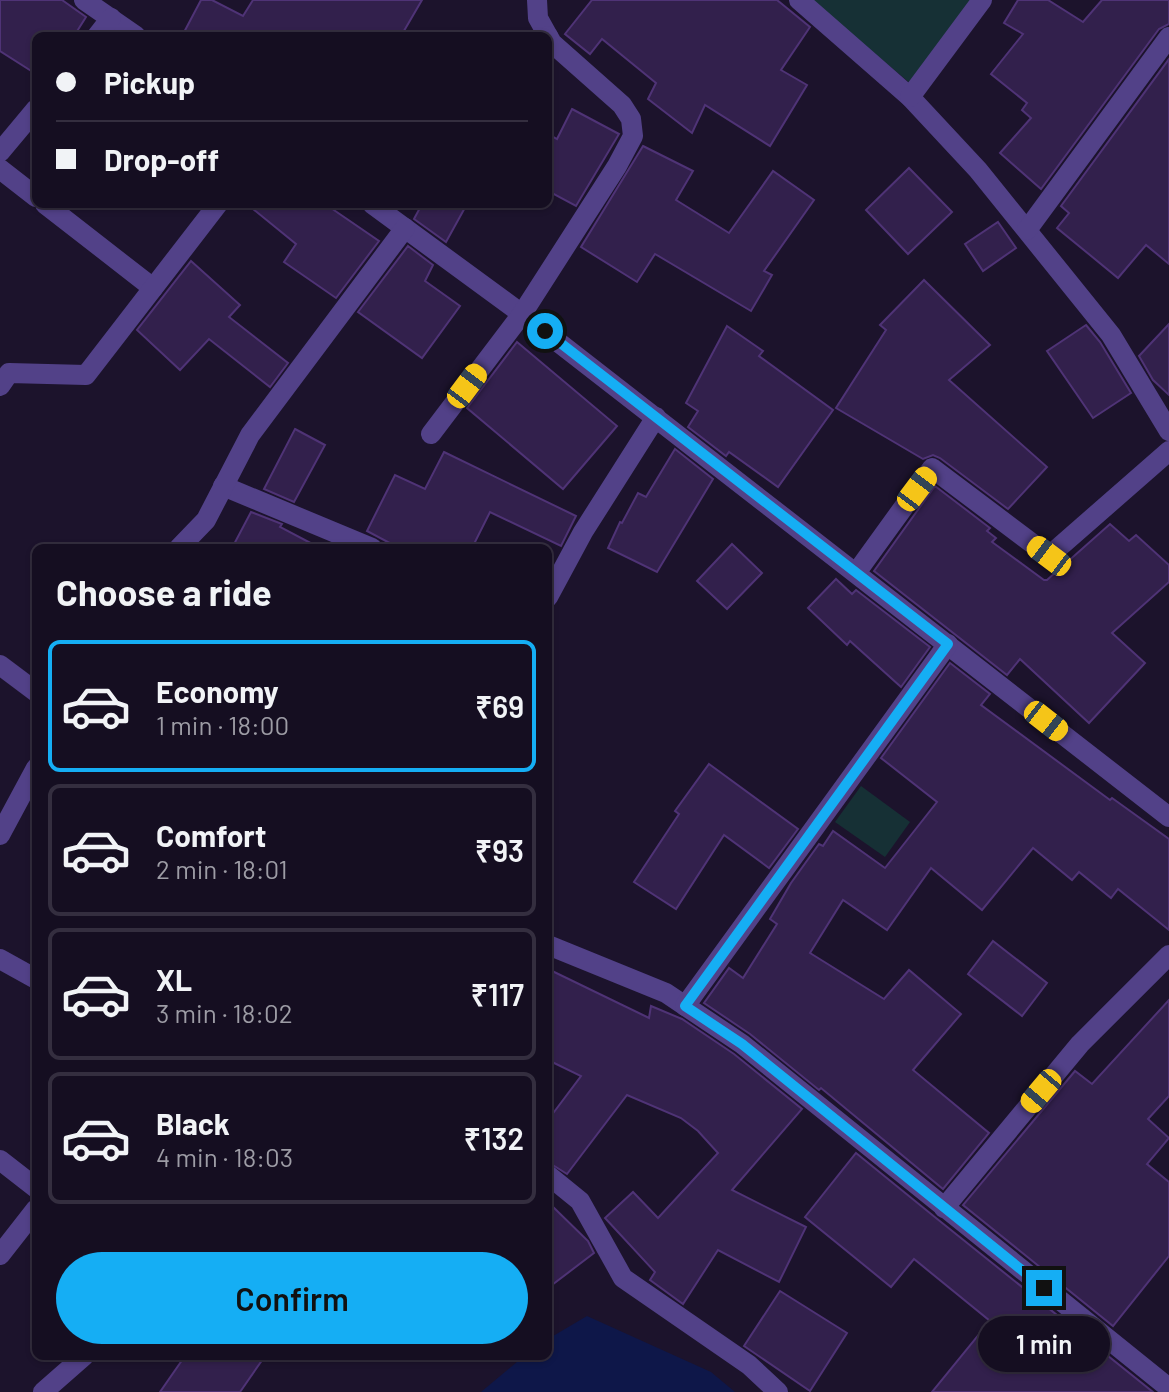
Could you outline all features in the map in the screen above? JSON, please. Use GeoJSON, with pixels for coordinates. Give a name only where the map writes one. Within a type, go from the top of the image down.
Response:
{"type":"FeatureCollection","features":[{"type":"Feature","properties":{"kind":"street"},"geometry":{"type":"LineString","coordinates":[[84,0],[130,32]]}},
{"type":"Feature","properties":{"kind":"street"},"geometry":{"type":"LineString","coordinates":[[537,0],[538,18],[546,32]]}},
{"type":"Feature","properties":{"kind":"street"},"geometry":{"type":"LineString","coordinates":[[799,0],[910,97],[1027,230],[1111,335],[1169,431]]}},
{"type":"Feature","properties":{"kind":"street"},"geometry":{"type":"LineString","coordinates":[[910,97],[982,0]]}},
{"type":"Feature","properties":{"kind":"street"},"geometry":{"type":"LineString","coordinates":[[100,32],[111,18]]}},
{"type":"Feature","properties":{"kind":"street"},"geometry":{"type":"LineString","coordinates":[[1027,230],[1169,37]]}},
{"type":"Feature","properties":{"kind":"street"},"geometry":{"type":"LineString","coordinates":[[431,434],[522,314],[633,136],[631,119],[622,105],[552,43]]}},
{"type":"Feature","properties":{"kind":"street"},"geometry":{"type":"LineString","coordinates":[[0,152],[32,114]]}},
{"type":"Feature","properties":{"kind":"street"},"geometry":{"type":"LineString","coordinates":[[0,169],[32,194]]}},
{"type":"Feature","properties":{"kind":"street"},"geometry":{"type":"LineString","coordinates":[[50,208],[153,288]]}},
{"type":"Feature","properties":{"kind":"street"},"geometry":{"type":"LineString","coordinates":[[0,386],[9,373],[86,375],[215,208]]}},
{"type":"Feature","properties":{"kind":"street"},"geometry":{"type":"LineString","coordinates":[[378,208],[656,417],[1169,817]]}},
{"type":"Feature","properties":{"kind":"street"},"geometry":{"type":"LineString","coordinates":[[183,544],[206,520],[250,435],[405,228]]}},
{"type":"Feature","properties":{"kind":"street"},"geometry":{"type":"LineString","coordinates":[[552,590],[583,532],[656,417]]}},
{"type":"Feature","properties":{"kind":"street"},"geometry":{"type":"LineString","coordinates":[[856,573],[932,468],[1049,556],[1169,451]]}},
{"type":"Feature","properties":{"kind":"street"},"geometry":{"type":"LineString","coordinates":[[223,486],[362,544]]}},
{"type":"Feature","properties":{"kind":"street"},"geometry":{"type":"LineString","coordinates":[[685,1006],[948,644]]}},
{"type":"Feature","properties":{"kind":"street"},"geometry":{"type":"LineString","coordinates":[[0,665],[32,689]]}},
{"type":"Feature","properties":{"kind":"street"},"geometry":{"type":"LineString","coordinates":[[0,835],[32,775]]}},
{"type":"Feature","properties":{"kind":"street"},"geometry":{"type":"LineString","coordinates":[[552,947],[666,993],[742,1044],[1169,1388]]}},
{"type":"Feature","properties":{"kind":"street"},"geometry":{"type":"LineString","coordinates":[[944,1208],[1080,1044],[1169,955]]}},
{"type":"Feature","properties":{"kind":"street"},"geometry":{"type":"LineString","coordinates":[[0,959],[32,977]]}},
{"type":"Feature","properties":{"kind":"street"},"geometry":{"type":"LineString","coordinates":[[0,1160],[32,1185]]}},
{"type":"Feature","properties":{"kind":"street"},"geometry":{"type":"LineString","coordinates":[[552,1178],[580,1201],[623,1278],[749,1365],[778,1392]]}},
{"type":"Feature","properties":{"kind":"street"},"geometry":{"type":"LineString","coordinates":[[0,1255],[32,1214]]}},
{"type":"Feature","properties":{"kind":"street"},"geometry":{"type":"LineString","coordinates":[[43,1392],[79,1360]]}},
{"type":"Feature","properties":{"kind":"green space"},"geometry":{"type":"Polygon","coordinates":[[[811,0],[975,0],[911,84],[811,0]]]}},
{"type":"Feature","properties":{"kind":"green space"},"geometry":{"type":"Polygon","coordinates":[[[861,786],[910,822],[885,857],[835,822],[861,786]]]}},
{"type":"Feature","properties":{"kind":"shaded area"},"geometry":{"type":"Polygon","coordinates":[[[587,1316],[711,1372],[735,1392],[481,1392],[519,1360],[552,1360],[552,1337],[587,1316]]]}},
{"type":"Feature","properties":{"kind":"building"},"geometry":{"type":"Polygon","coordinates":[[[0,0],[62,0],[86,17],[77,32],[32,32],[32,71],[0,51],[0,0]]]}},
{"type":"Feature","properties":{"kind":"building"},"geometry":{"type":"Polygon","coordinates":[[[201,0],[212,0],[243,16],[253,0],[422,0],[403,32],[184,32],[201,0]]]}},
{"type":"Feature","properties":{"kind":"building"},"geometry":{"type":"Polygon","coordinates":[[[592,0],[777,0],[810,27],[781,70],[807,85],[770,146],[705,105],[692,133],[648,99],[656,83],[602,39],[590,54],[565,34],[592,0]]]}},
{"type":"Feature","properties":{"kind":"building"},"geometry":{"type":"Polygon","coordinates":[[[1018,0],[1048,0],[1083,22],[1102,0],[1169,0],[1169,24],[1159,29],[1041,189],[1000,153],[1031,118],[1022,110],[1027,103],[991,74],[1023,34],[1004,23],[1018,0]]]}},
{"type":"Feature","properties":{"kind":"building"},"geometry":{"type":"Polygon","coordinates":[[[1169,59],[1169,264],[1146,245],[1118,278],[1057,228],[1069,213],[1061,206],[1169,59]]]}},
{"type":"Feature","properties":{"kind":"building"},"geometry":{"type":"Polygon","coordinates":[[[572,109],[619,134],[576,206],[552,193],[552,136],[557,139],[572,109]]]}},
{"type":"Feature","properties":{"kind":"building"},"geometry":{"type":"Polygon","coordinates":[[[643,146],[693,171],[676,200],[729,233],[773,171],[814,200],[764,271],[772,275],[751,311],[655,254],[637,282],[581,247],[643,146]]]}},
{"type":"Feature","properties":{"kind":"building"},"geometry":{"type":"Polygon","coordinates":[[[909,168],[952,212],[908,254],[866,210],[909,168]]]}},
{"type":"Feature","properties":{"kind":"building"},"geometry":{"type":"Polygon","coordinates":[[[252,208],[331,208],[379,241],[336,298],[284,262],[296,244],[252,208]]]}},
{"type":"Feature","properties":{"kind":"building"},"geometry":{"type":"Polygon","coordinates":[[[420,208],[465,208],[446,242],[414,219],[420,208]]]}},
{"type":"Feature","properties":{"kind":"building"},"geometry":{"type":"Polygon","coordinates":[[[998,222],[1016,248],[983,271],[965,244],[998,222]]]}},
{"type":"Feature","properties":{"kind":"building"},"geometry":{"type":"Polygon","coordinates":[[[408,246],[433,265],[425,281],[460,306],[422,358],[358,312],[408,246]]]}},
{"type":"Feature","properties":{"kind":"building"},"geometry":{"type":"Polygon","coordinates":[[[191,261],[240,305],[229,317],[288,363],[270,387],[209,339],[180,370],[137,330],[191,261]]]}},
{"type":"Feature","properties":{"kind":"building"},"geometry":{"type":"Polygon","coordinates":[[[924,280],[990,345],[949,380],[1047,467],[1008,509],[940,458],[933,455],[923,459],[836,408],[886,330],[880,325],[924,280]]]}},
{"type":"Feature","properties":{"kind":"building"},"geometry":{"type":"Polygon","coordinates":[[[1169,324],[1169,395],[1153,380],[1139,356],[1169,324]]]}},
{"type":"Feature","properties":{"kind":"building"},"geometry":{"type":"Polygon","coordinates":[[[1086,325],[1131,393],[1093,418],[1047,351],[1086,325]]]}},
{"type":"Feature","properties":{"kind":"building"},"geometry":{"type":"Polygon","coordinates":[[[727,326],[763,351],[759,356],[833,410],[778,487],[729,452],[726,456],[688,427],[698,411],[686,403],[727,326]]]}},
{"type":"Feature","properties":{"kind":"building"},"geometry":{"type":"Polygon","coordinates":[[[517,342],[617,426],[563,489],[467,408],[517,342]]]}},
{"type":"Feature","properties":{"kind":"building"},"geometry":{"type":"Polygon","coordinates":[[[295,429],[325,445],[294,502],[264,489],[295,429]]]}},
{"type":"Feature","properties":{"kind":"building"},"geometry":{"type":"Polygon","coordinates":[[[675,449],[713,479],[657,572],[608,548],[638,493],[646,497],[675,449]]]}},
{"type":"Feature","properties":{"kind":"building"},"geometry":{"type":"Polygon","coordinates":[[[444,452],[576,516],[561,546],[490,512],[474,544],[391,544],[367,531],[395,475],[425,489],[444,452]]]}},
{"type":"Feature","properties":{"kind":"building"},"geometry":{"type":"Polygon","coordinates":[[[935,486],[990,528],[987,531],[996,538],[992,542],[1044,580],[1110,524],[1129,541],[1136,535],[1169,565],[1169,582],[1112,633],[1145,663],[1089,723],[1020,659],[1007,675],[874,571],[935,486]]]}},
{"type":"Feature","properties":{"kind":"building"},"geometry":{"type":"Polygon","coordinates":[[[251,512],[282,524],[280,527],[312,544],[234,544],[251,512]]]}},
{"type":"Feature","properties":{"kind":"building"},"geometry":{"type":"Polygon","coordinates":[[[732,544],[762,573],[727,609],[697,581],[732,544]]]}},
{"type":"Feature","properties":{"kind":"building"},"geometry":{"type":"Polygon","coordinates":[[[836,579],[852,594],[856,590],[930,647],[901,687],[850,641],[847,645],[808,608],[836,579]]]}},
{"type":"Feature","properties":{"kind":"building"},"geometry":{"type":"Polygon","coordinates":[[[950,663],[990,694],[981,705],[1110,800],[1112,798],[1169,839],[1169,930],[1118,889],[1111,898],[1079,872],[1072,880],[1033,848],[982,910],[931,868],[887,930],[843,900],[810,953],[884,999],[909,970],[961,1014],[913,1070],[989,1133],[943,1189],[821,1088],[819,1090],[750,1034],[704,1003],[729,968],[743,978],[777,924],[770,919],[791,883],[819,844],[823,846],[833,831],[885,868],[937,802],[881,758],[950,663]]]}},
{"type":"Feature","properties":{"kind":"building"},"geometry":{"type":"Polygon","coordinates":[[[709,764],[798,829],[769,868],[724,835],[676,909],[634,882],[679,814],[675,811],[709,764]]]}},
{"type":"Feature","properties":{"kind":"building"},"geometry":{"type":"Polygon","coordinates":[[[993,941],[1047,983],[1022,1016],[968,974],[993,941]]]}},
{"type":"Feature","properties":{"kind":"building"},"geometry":{"type":"Polygon","coordinates":[[[552,971],[649,1018],[651,1006],[682,1019],[734,1054],[802,1109],[732,1190],[806,1227],[779,1282],[718,1250],[683,1304],[650,1280],[655,1272],[605,1218],[633,1192],[658,1218],[718,1153],[681,1118],[627,1095],[567,1174],[552,1165],[552,1115],[581,1076],[552,1062],[552,971]]]}},
{"type":"Feature","properties":{"kind":"building"},"geometry":{"type":"Polygon","coordinates":[[[1169,1000],[1169,1096],[1148,1119],[1169,1138],[1147,1164],[1169,1182],[1169,1256],[1113,1326],[963,1205],[1075,1071],[1092,1084],[1169,1000]]]}},
{"type":"Feature","properties":{"kind":"building"},"geometry":{"type":"Polygon","coordinates":[[[856,1153],[1153,1392],[932,1392],[990,1321],[914,1259],[891,1287],[805,1217],[856,1153]]]}},
{"type":"Feature","properties":{"kind":"building"},"geometry":{"type":"Polygon","coordinates":[[[552,1206],[588,1241],[594,1253],[552,1285],[552,1206]]]}},
{"type":"Feature","properties":{"kind":"building"},"geometry":{"type":"Polygon","coordinates":[[[780,1291],[847,1333],[810,1391],[744,1346],[780,1291]]]}},
{"type":"Feature","properties":{"kind":"building"},"geometry":{"type":"Polygon","coordinates":[[[182,1360],[262,1360],[240,1392],[160,1392],[182,1360]]]}},
{"type":"Feature","properties":{"kind":"route"},"geometry":{"type":"LineString","coordinates":[[545,331],[948,644],[685,1006],[742,1044],[1044,1288]]}}]}
